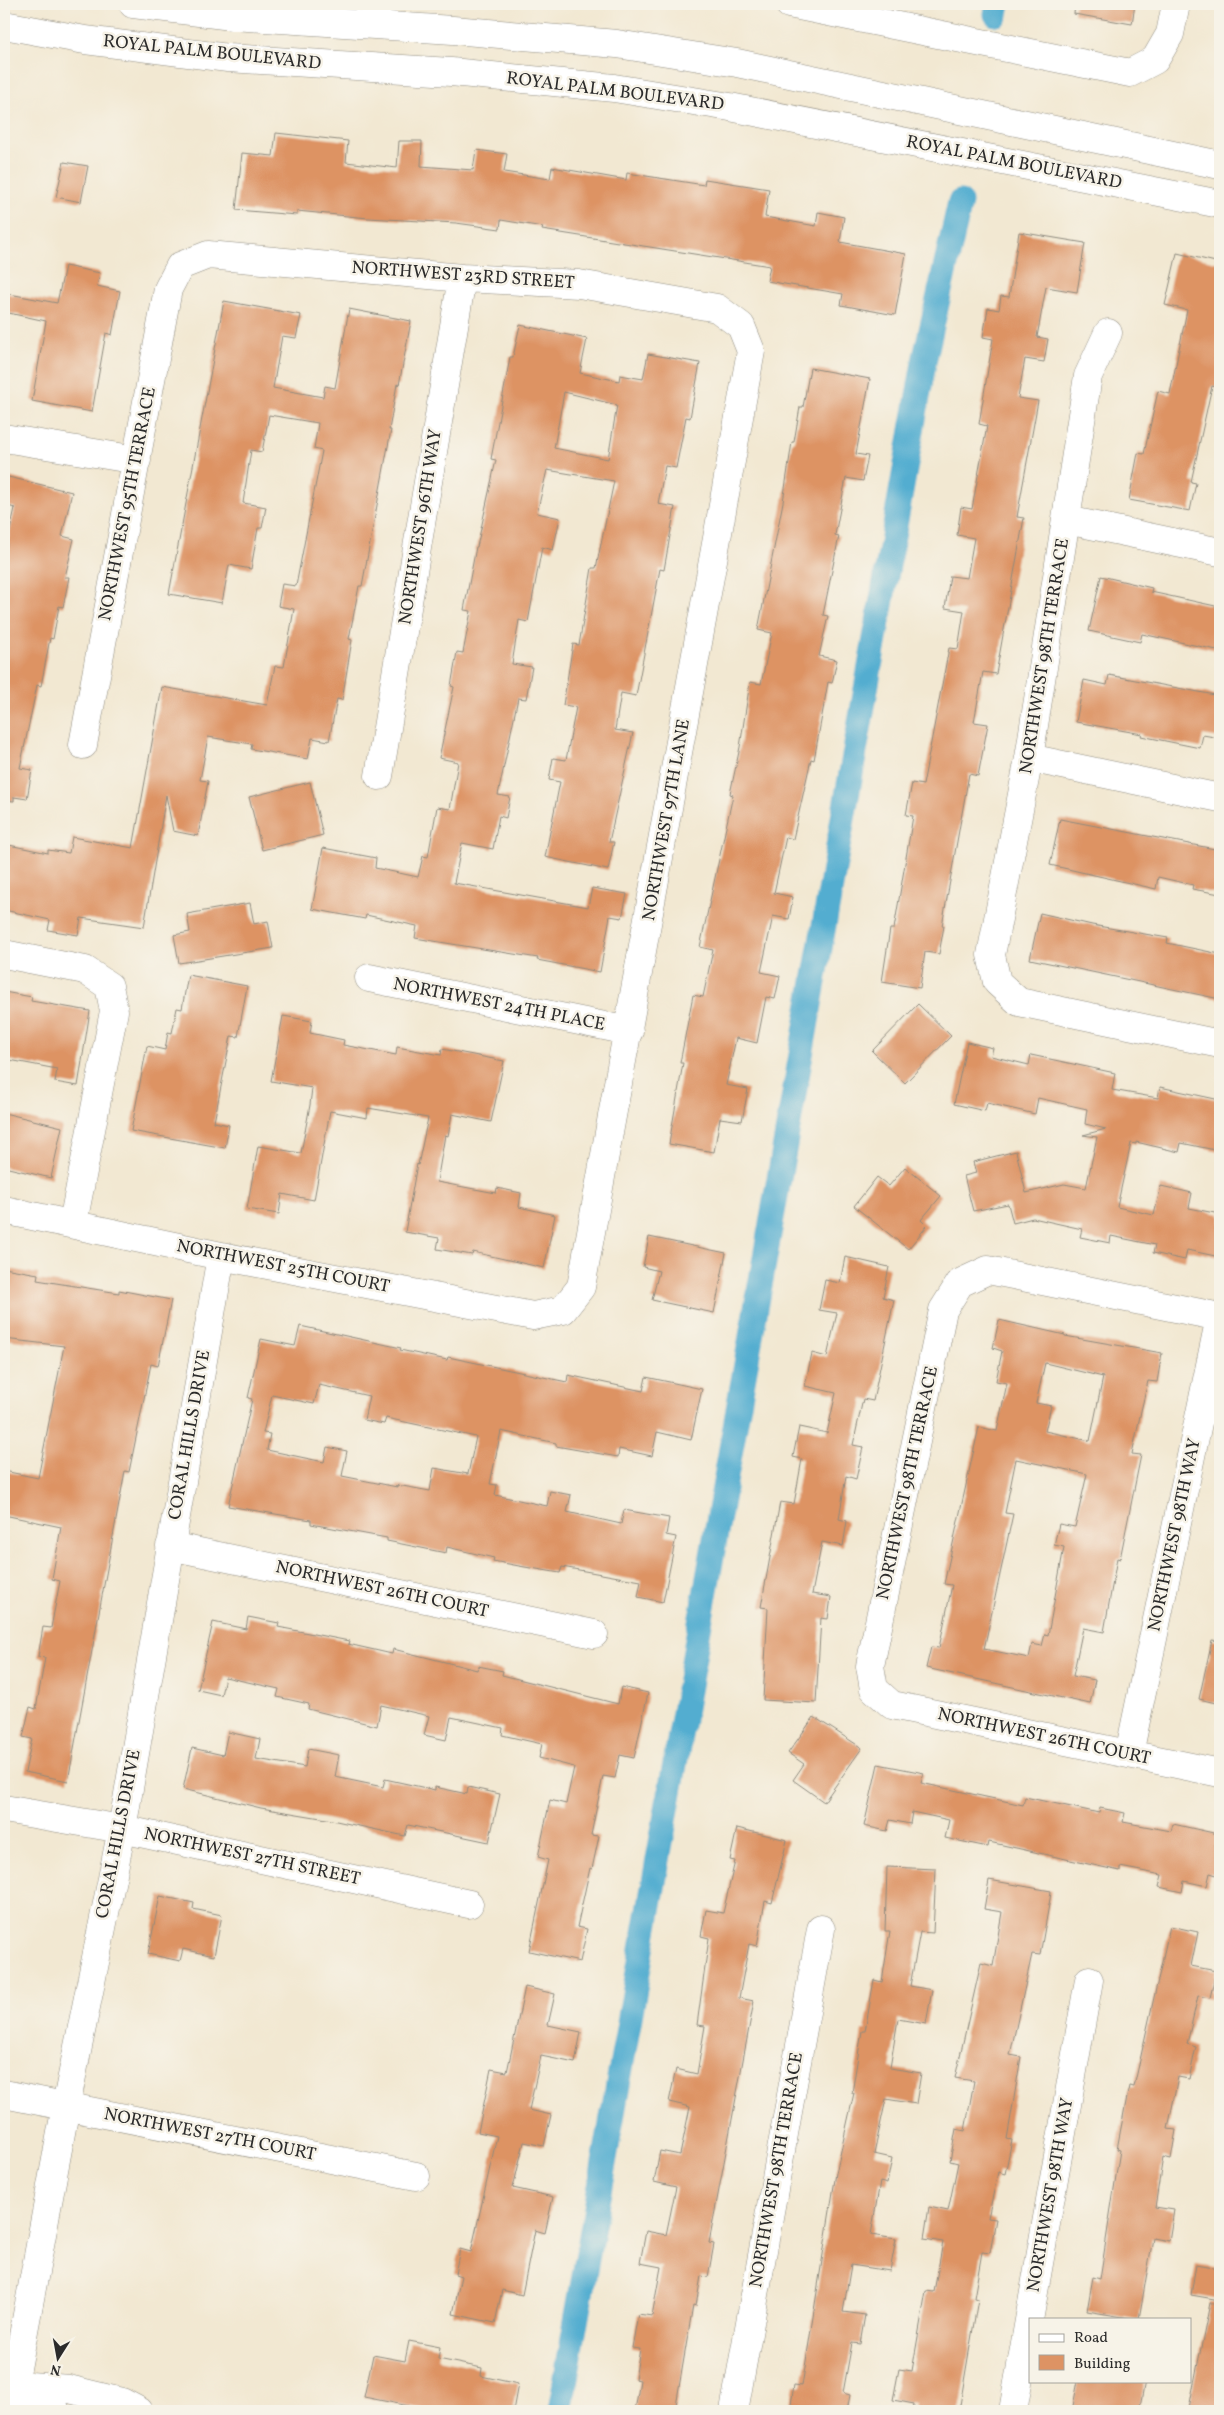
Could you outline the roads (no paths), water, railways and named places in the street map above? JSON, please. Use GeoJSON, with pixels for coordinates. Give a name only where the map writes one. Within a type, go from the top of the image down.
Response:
{"type":"FeatureCollection","features":[{"type":"Feature","properties":{"kind":"street"},"geometry":{"type":"LineString","coordinates":[[133,4],[232,16],[453,30],[617,44],[737,63],[1220,165]]}},
{"type":"Feature","properties":{"kind":"street"},"geometry":{"type":"LineString","coordinates":[[788,4],[832,7],[1130,73],[1155,60],[1170,34],[1176,4]]}},
{"type":"Feature","properties":{"kind":"street","name":"ROYAL PALM BOULEVARD"},"geometry":{"type":"LineString","coordinates":[[4,25],[85,40],[228,58],[451,72],[614,88],[739,109],[1220,204]]}},
{"type":"Feature","properties":{"kind":"street","name":"NORTHWEST 23RD STREET"},"geometry":{"type":"LineString","coordinates":[[180,266],[208,255],[462,278],[579,284],[717,308],[741,326]]}},
{"type":"Feature","properties":{"kind":"street","name":"NORTHWEST 95TH TERRACE"},"geometry":{"type":"LineString","coordinates":[[83,746],[168,288],[180,266]]}},
{"type":"Feature","properties":{"kind":"street","name":"NORTHWEST 96TH WAY"},"geometry":{"type":"LineString","coordinates":[[379,776],[462,278]]}},
{"type":"Feature","properties":{"kind":"street","name":"NORTHWEST 97TH LANE"},"geometry":{"type":"LineString","coordinates":[[563,1310],[581,1287],[629,1031],[752,351],[741,326]]}},
{"type":"Feature","properties":{"kind":"street","name":"NORTHWEST 98TH TERRACE"},"geometry":{"type":"LineString","coordinates":[[1108,333],[1088,376],[1068,520],[1029,758],[991,955],[998,982],[1019,1002],[1220,1044]]}},
{"type":"Feature","properties":{"kind":"street"},"geometry":{"type":"LineString","coordinates":[[4,438],[137,460]]}},
{"type":"Feature","properties":{"kind":"street"},"geometry":{"type":"LineString","coordinates":[[1068,520],[1220,552]]}},
{"type":"Feature","properties":{"kind":"street"},"geometry":{"type":"LineString","coordinates":[[1029,758],[1220,798]]}},
{"type":"Feature","properties":{"kind":"street"},"geometry":{"type":"LineString","coordinates":[[4,954],[85,970],[109,986],[114,1011],[73,1223]]}},
{"type":"Feature","properties":{"kind":"street","name":"NORTHWEST 24TH PLACE"},"geometry":{"type":"LineString","coordinates":[[369,978],[629,1031]]}},
{"type":"Feature","properties":{"kind":"street","name":"NORTHWEST 25TH COURT"},"geometry":{"type":"LineString","coordinates":[[4,1210],[73,1223],[221,1256],[532,1316],[563,1310]]}},
{"type":"Feature","properties":{"kind":"street","name":"CORAL HILLS DRIVE"},"geometry":{"type":"LineString","coordinates":[[9,2394],[122,1829],[221,1256]]}},
{"type":"Feature","properties":{"kind":"street","name":"NORTHWEST 98TH TERRACE"},"geometry":{"type":"LineString","coordinates":[[874,1689],[870,1666],[943,1310],[960,1283],[988,1270],[1220,1317]]}},
{"type":"Feature","properties":{"kind":"street","name":"NORTHWEST 98TH WAY"},"geometry":{"type":"LineString","coordinates":[[1129,1754],[1220,1317]]}},
{"type":"Feature","properties":{"kind":"street","name":"NORTHWEST 26TH COURT"},"geometry":{"type":"LineString","coordinates":[[170,1546],[594,1634]]}},
{"type":"Feature","properties":{"kind":"street","name":"NORTHWEST 26TH COURT"},"geometry":{"type":"LineString","coordinates":[[874,1689],[892,1706],[1220,1773]]}},
{"type":"Feature","properties":{"kind":"street","name":"NORTHWEST 27TH STREET"},"geometry":{"type":"LineString","coordinates":[[4,1809],[122,1829],[469,1904]]}},
{"type":"Feature","properties":{"kind":"street","name":"NORTHWEST 98TH TERRACE"},"geometry":{"type":"LineString","coordinates":[[734,2411],[821,1930]]}},
{"type":"Feature","properties":{"kind":"street","name":"NORTHWEST 98TH WAY"},"geometry":{"type":"LineString","coordinates":[[1029,2318],[1089,1980]]}},
{"type":"Feature","properties":{"kind":"street","name":"NORTHWEST 27TH COURT"},"geometry":{"type":"LineString","coordinates":[[4,2094],[416,2176]]}},
{"type":"Feature","properties":{"kind":"street","name":"NORTHWEST 98TH WAY"},"geometry":{"type":"LineString","coordinates":[[1013,2411],[1029,2320]]}},
{"type":"Feature","properties":{"kind":"street"},"geometry":{"type":"LineString","coordinates":[[9,2394],[69,2389],[122,2402],[138,2411]]}},
{"type":"Feature","properties":{"kind":"street"},"geometry":{"type":"LineString","coordinates":[[9,2394],[34,2405],[56,2411]]}},
{"type":"Feature","properties":{"kind":"waterway"},"geometry":{"type":"LineString","coordinates":[[996,14],[998,4]]}},
{"type":"Feature","properties":{"kind":"waterway"},"geometry":{"type":"LineString","coordinates":[[560,2411],[925,357],[960,202]]}}]}
